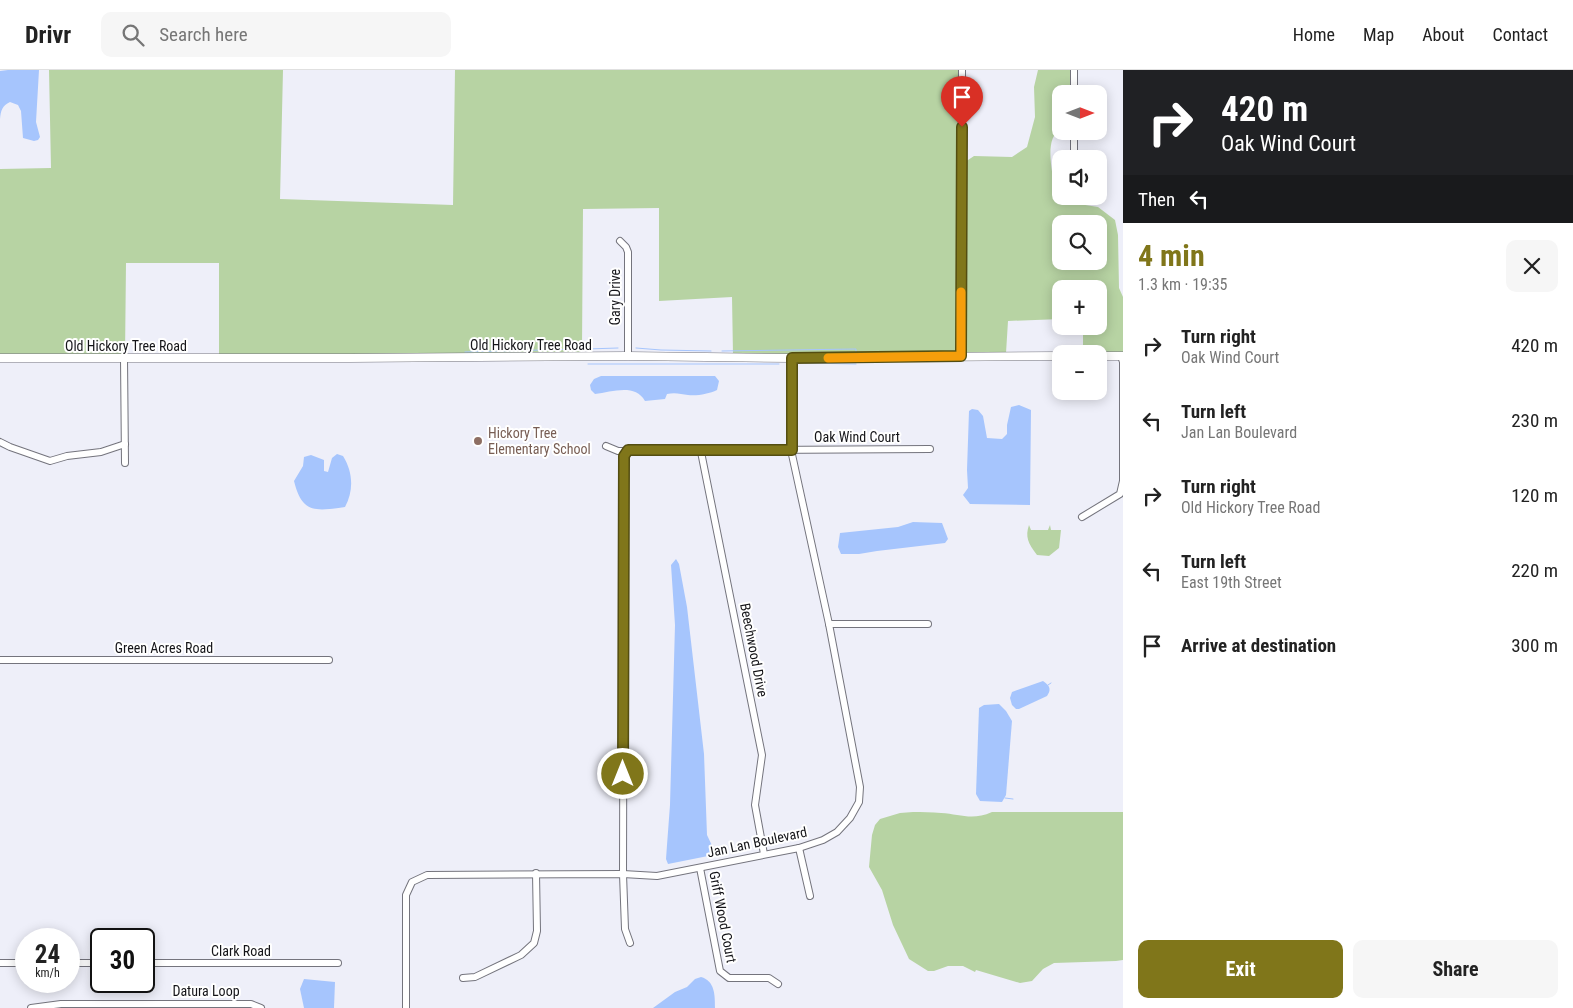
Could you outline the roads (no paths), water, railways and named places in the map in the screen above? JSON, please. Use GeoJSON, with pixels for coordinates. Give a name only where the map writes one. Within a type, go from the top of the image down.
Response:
{"type":"FeatureCollection","features":[{"type":"Feature","properties":{"kind":"street"},"geometry":{"type":"LineString","coordinates":[[961,356],[962,70]]}},
{"type":"Feature","properties":{"kind":"street"},"geometry":{"type":"LineString","coordinates":[[1074,70],[1074,85]]}},
{"type":"Feature","properties":{"kind":"street","name":"Gary Drive"},"geometry":{"type":"LineString","coordinates":[[620,241],[628,252],[628,356]]}},
{"type":"Feature","properties":{"kind":"street","name":"Old Hickory Tree Road"},"geometry":{"type":"LineString","coordinates":[[0,358],[628,356],[792,358],[1052,356]]}},
{"type":"Feature","properties":{"kind":"street"},"geometry":{"type":"LineString","coordinates":[[1082,517],[1120,494],[1123,481],[1123,362],[1122,356],[1107,356]]}},
{"type":"Feature","properties":{"kind":"street"},"geometry":{"type":"LineString","coordinates":[[124,358],[125,463]]}},
{"type":"Feature","properties":{"kind":"street","name":"Jan Lan Boulevard"},"geometry":{"type":"LineString","coordinates":[[406,1008],[406,895],[412,882],[427,875],[623,874],[657,876],[799,848],[823,840],[837,832],[850,818],[859,802],[860,787],[829,624],[792,450],[792,358]]}},
{"type":"Feature","properties":{"kind":"street"},"geometry":{"type":"LineString","coordinates":[[0,442],[50,462],[67,456],[101,452],[125,444]]}},
{"type":"Feature","properties":{"kind":"street","name":"Oak Wind Court"},"geometry":{"type":"LineString","coordinates":[[606,446],[618,451],[701,452],[930,449]]}},
{"type":"Feature","properties":{"kind":"street"},"geometry":{"type":"LineString","coordinates":[[628,450],[624,456],[623,874],[625,930],[630,943]]}},
{"type":"Feature","properties":{"kind":"street","name":"Beechwood Drive"},"geometry":{"type":"LineString","coordinates":[[701,452],[762,755],[755,805],[764,854]]}},
{"type":"Feature","properties":{"kind":"street"},"geometry":{"type":"LineString","coordinates":[[829,624],[928,624]]}},
{"type":"Feature","properties":{"kind":"street","name":"Green Acres Road"},"geometry":{"type":"LineString","coordinates":[[0,660],[329,660]]}},
{"type":"Feature","properties":{"kind":"street"},"geometry":{"type":"LineString","coordinates":[[799,848],[810,896]]}},
{"type":"Feature","properties":{"kind":"street","name":"Griff Wood Court"},"geometry":{"type":"LineString","coordinates":[[700,868],[720,972],[729,978],[769,978],[778,984]]}},
{"type":"Feature","properties":{"kind":"street"},"geometry":{"type":"LineString","coordinates":[[463,978],[483,974],[521,955],[534,943],[537,931],[536,874]]}},
{"type":"Feature","properties":{"kind":"street"},"geometry":{"type":"LineString","coordinates":[[0,963],[15,963]]}},
{"type":"Feature","properties":{"kind":"street","name":"Clark Road"},"geometry":{"type":"LineString","coordinates":[[155,963],[338,963]]}},
{"type":"Feature","properties":{"kind":"street","name":"Datura Loop"},"geometry":{"type":"LineString","coordinates":[[32,1008],[60,1004],[163,1006],[251,1004],[261,1008]]}},
{"type":"Feature","properties":{"kind":"water"},"geometry":{"type":"Polygon","coordinates":[[[39,70],[36,122],[40,137],[38,140],[34,141],[23,138],[21,111],[18,105],[10,102],[5,105],[1,111],[0,119],[0,71],[39,70]]]}},
{"type":"Feature","properties":{"kind":"water"},"geometry":{"type":"Polygon","coordinates":[[[601,376],[715,376],[719,381],[717,390],[707,394],[670,393],[667,394],[665,399],[645,401],[641,395],[629,390],[595,394],[591,390],[590,385],[594,379],[601,376]]]}},
{"type":"Feature","properties":{"kind":"water"},"geometry":{"type":"Polygon","coordinates":[[[1019,405],[1031,410],[1030,505],[970,504],[963,495],[968,488],[969,411],[972,409],[978,410],[983,416],[987,438],[1002,439],[1007,434],[1011,407],[1019,405]]]}},
{"type":"Feature","properties":{"kind":"water"},"geometry":{"type":"Polygon","coordinates":[[[337,454],[343,456],[349,468],[351,481],[350,494],[345,507],[318,509],[306,505],[297,492],[294,481],[303,466],[304,457],[311,455],[324,460],[324,471],[328,472],[332,458],[337,454]]]}},
{"type":"Feature","properties":{"kind":"water"},"geometry":{"type":"Polygon","coordinates":[[[913,522],[942,523],[948,539],[945,543],[859,554],[841,554],[838,547],[840,533],[898,527],[913,522]]]}},
{"type":"Feature","properties":{"kind":"water"},"geometry":{"type":"Polygon","coordinates":[[[676,559],[679,564],[687,607],[704,754],[707,835],[715,852],[713,855],[668,864],[666,859],[670,805],[675,625],[671,565],[676,559]]]}},
{"type":"Feature","properties":{"kind":"water"},"geometry":{"type":"Polygon","coordinates":[[[1043,681],[1049,687],[1047,696],[1019,709],[1012,705],[1010,698],[1012,692],[1043,681]]]}},
{"type":"Feature","properties":{"kind":"water"},"geometry":{"type":"Polygon","coordinates":[[[999,704],[1012,721],[1006,795],[1002,802],[980,801],[976,794],[979,708],[984,705],[999,704]]]}},
{"type":"Feature","properties":{"kind":"water"},"geometry":{"type":"Polygon","coordinates":[[[701,977],[712,985],[715,1008],[653,1008],[675,992],[687,987],[695,979],[701,977]]]}},
{"type":"Feature","properties":{"kind":"water"},"geometry":{"type":"Polygon","coordinates":[[[304,979],[335,982],[334,1008],[304,1008],[300,989],[304,979]]]}},
{"type":"Feature","properties":{"kind":"waterway"},"geometry":{"type":"LineString","coordinates":[[587,349],[618,348]]}},
{"type":"Feature","properties":{"kind":"waterway"},"geometry":{"type":"LineString","coordinates":[[636,348],[711,351]]}},
{"type":"Feature","properties":{"kind":"waterway"},"geometry":{"type":"LineString","coordinates":[[465,352],[579,349]]}},
{"type":"Feature","properties":{"kind":"waterway"},"geometry":{"type":"LineString","coordinates":[[722,351],[856,349],[856,352]]}},
{"type":"Feature","properties":{"kind":"waterway"},"geometry":{"type":"LineString","coordinates":[[805,363],[856,364]]}},
{"type":"Feature","properties":{"kind":"waterway"},"geometry":{"type":"LineString","coordinates":[[588,364],[779,364]]}},
{"type":"Feature","properties":{"kind":"waterway"},"geometry":{"type":"LineString","coordinates":[[1005,798],[1013,799]]}},
{"type":"Feature","properties":{"kind":"place","name":"Hickory Tree Elementary School"},"geometry":{"type":"Point","coordinates":[478,441]}}]}
